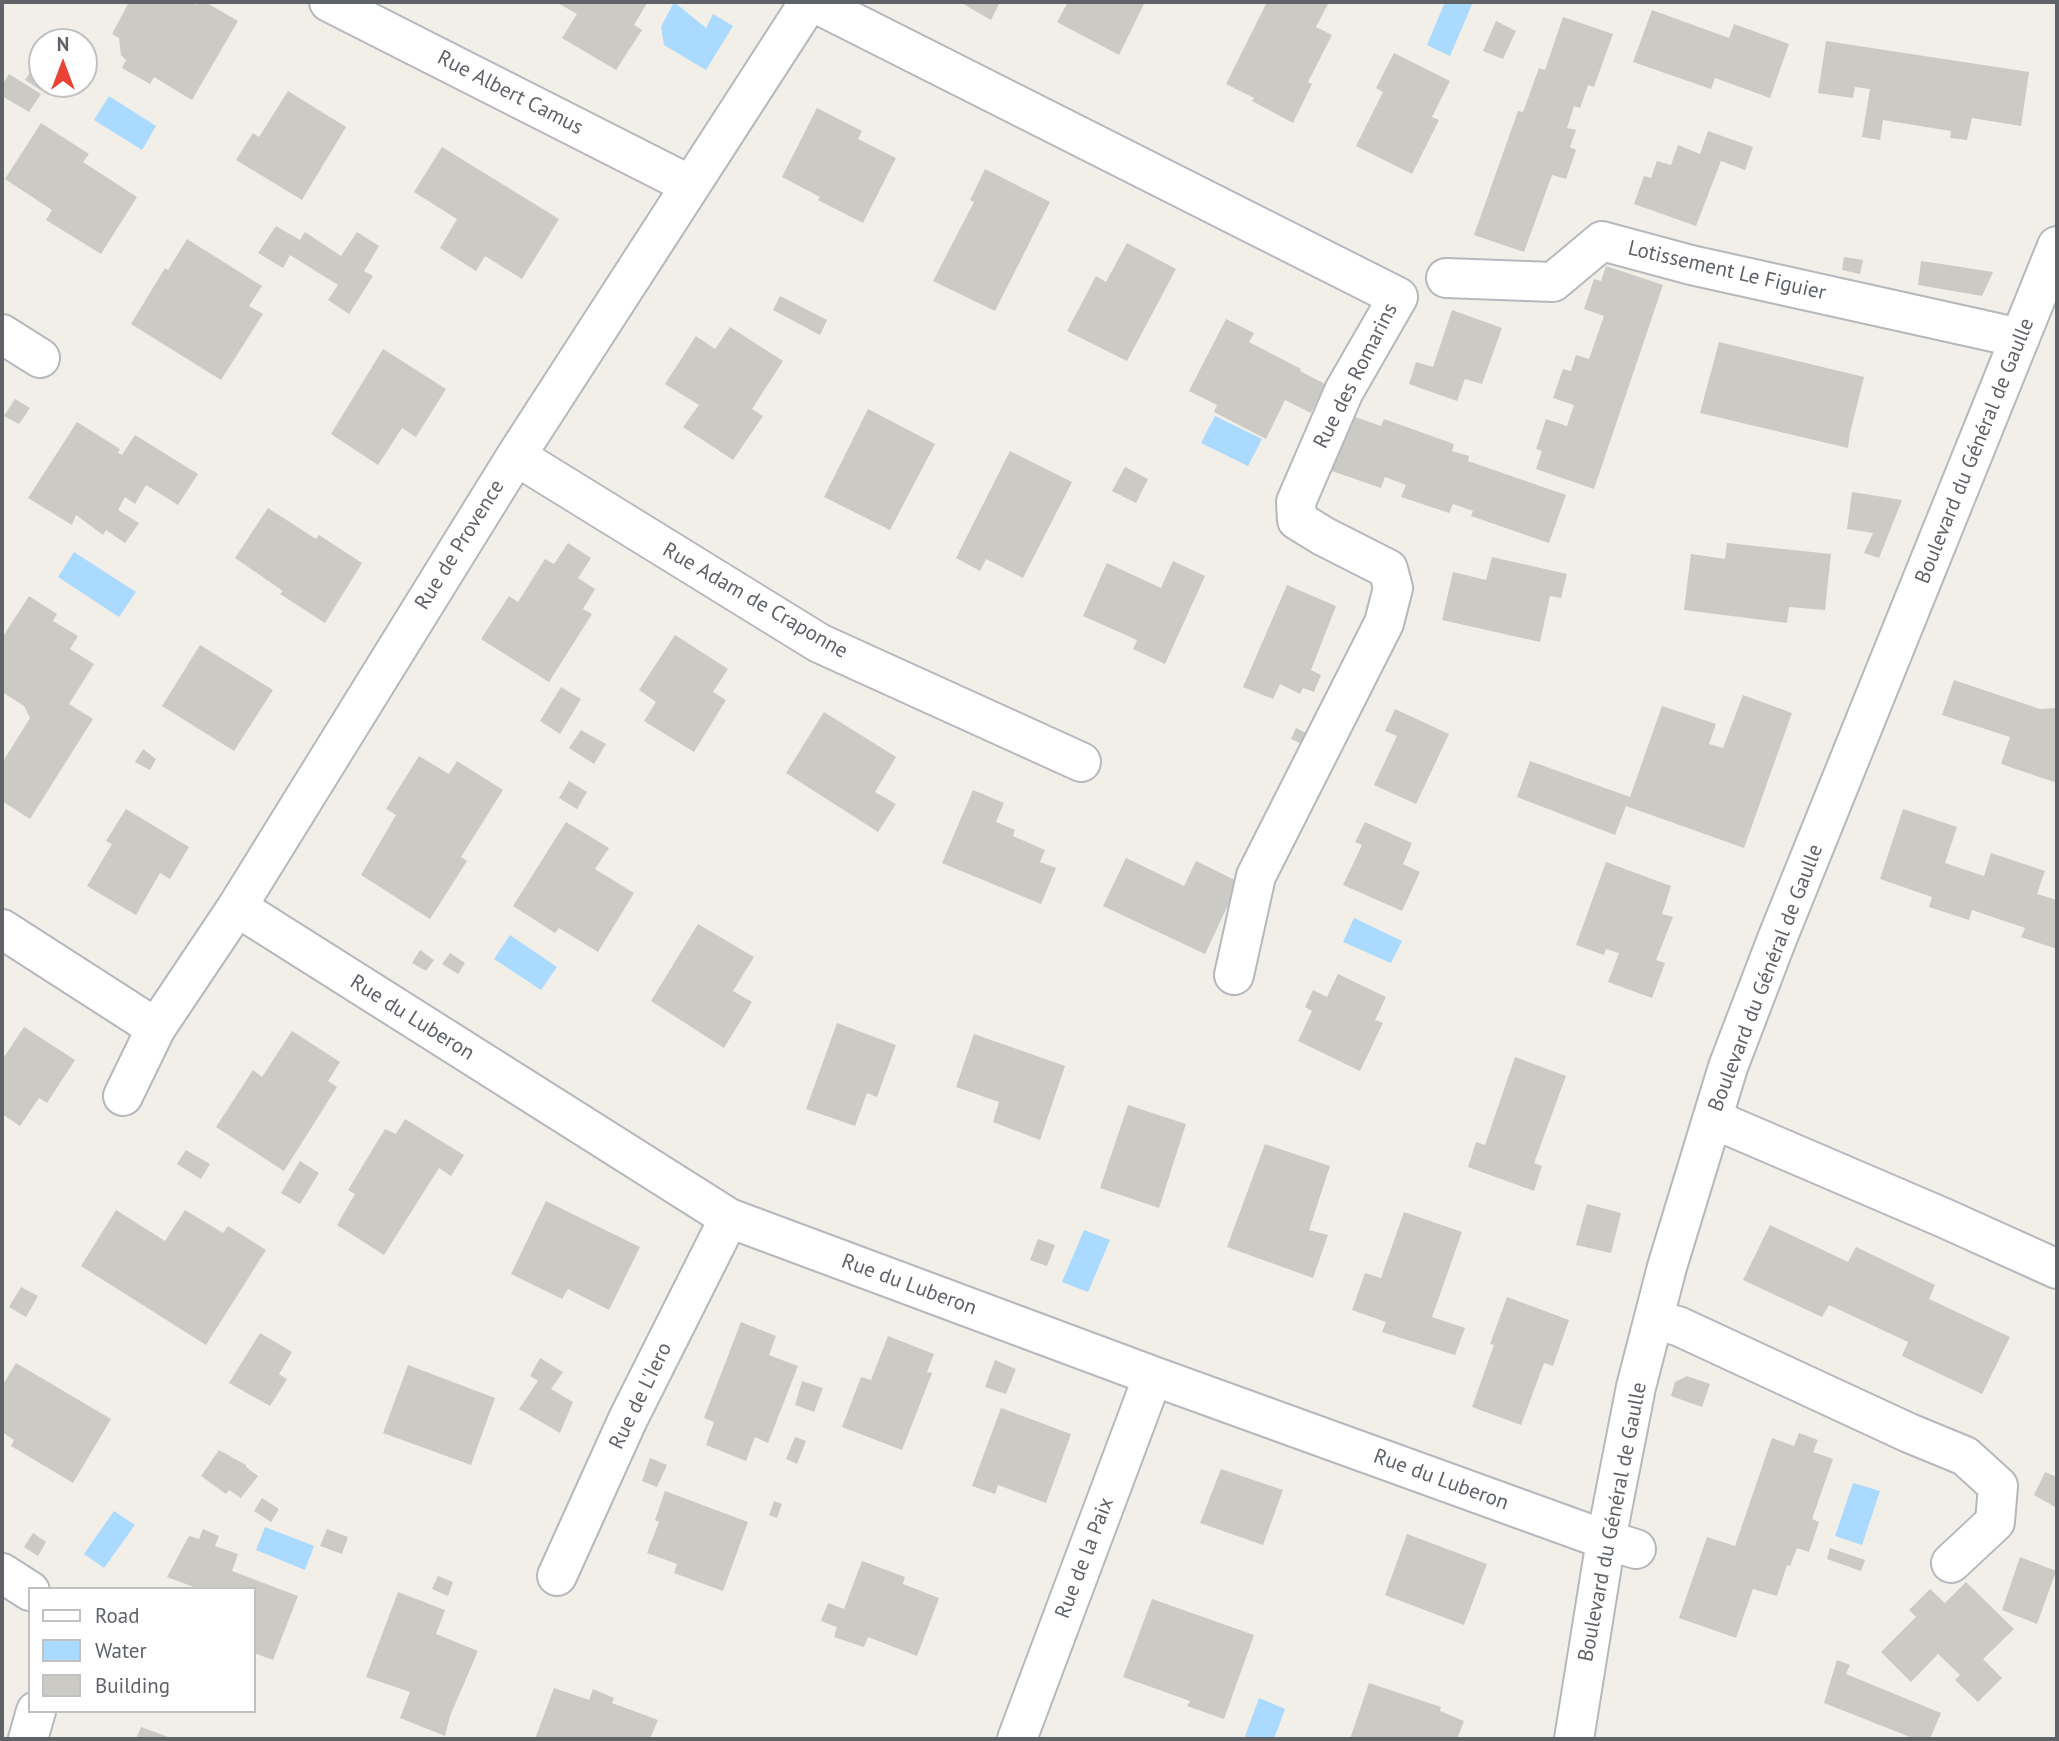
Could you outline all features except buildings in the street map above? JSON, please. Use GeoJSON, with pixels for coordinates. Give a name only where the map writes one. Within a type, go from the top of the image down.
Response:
{"type":"FeatureCollection","features":[{"type":"Feature","properties":{"kind":"street","name":"Rue Albert Camus"},"geometry":{"type":"LineString","coordinates":[[330,2],[690,185]]}},
{"type":"Feature","properties":{"kind":"street","name":"Rue de Provence"},"geometry":{"type":"LineString","coordinates":[[123,1096],[156,1028],[237,907],[516,456],[811,2]]}},
{"type":"Feature","properties":{"kind":"street","name":"Rue des Romarins"},"geometry":{"type":"LineString","coordinates":[[811,2],[1398,297],[1344,391],[1296,502],[1297,520],[1388,569],[1393,588],[1384,623],[1256,876],[1234,975]]}},
{"type":"Feature","properties":{"kind":"street","name":"Lotissement Le Figuier"},"geometry":{"type":"LineString","coordinates":[[1446,278],[1553,282],[1602,241],[1691,265],[2020,338]]}},
{"type":"Feature","properties":{"kind":"street","name":"Boulevard du Général de Gaulle"},"geometry":{"type":"LineString","coordinates":[[1574,1739],[1621,1544],[1636,1387],[1667,1267],[1728,1067],[2057,246]]}},
{"type":"Feature","properties":{"kind":"street"},"geometry":{"type":"LineString","coordinates":[[2,334],[40,358]]}},
{"type":"Feature","properties":{"kind":"street","name":"Rue Adam de Craponne"},"geometry":{"type":"LineString","coordinates":[[516,456],[819,643],[1081,762]]}},
{"type":"Feature","properties":{"kind":"street","name":"Rue du Luberon"},"geometry":{"type":"LineString","coordinates":[[237,907],[729,1218],[1153,1376],[1621,1544]]}},
{"type":"Feature","properties":{"kind":"street"},"geometry":{"type":"LineString","coordinates":[[2,929],[156,1028]]}},
{"type":"Feature","properties":{"kind":"street"},"geometry":{"type":"LineString","coordinates":[[1713,1119],[2057,1269]]}},
{"type":"Feature","properties":{"kind":"street","name":"Rue de L'Iero"},"geometry":{"type":"LineString","coordinates":[[557,1576],[628,1419],[729,1218]]}},
{"type":"Feature","properties":{"kind":"street"},"geometry":{"type":"LineString","coordinates":[[1654,1320],[1678,1326],[1909,1433],[1965,1456],[1998,1486],[1996,1521],[1951,1563]]}},
{"type":"Feature","properties":{"kind":"street","name":"Rue de la Paix"},"geometry":{"type":"LineString","coordinates":[[1017,1739],[1153,1376]]}},
{"type":"Feature","properties":{"kind":"street"},"geometry":{"type":"LineString","coordinates":[[2,1573],[28,1590]]}},
{"type":"Feature","properties":{"kind":"street"},"geometry":{"type":"LineString","coordinates":[[28,1739],[35,1713]]}},
{"type":"Feature","properties":{"kind":"water"},"geometry":{"type":"Polygon","coordinates":[[[674,2],[706,28],[713,14],[733,26],[706,70],[664,45],[661,27],[674,2]]]}},
{"type":"Feature","properties":{"kind":"water"},"geometry":{"type":"Polygon","coordinates":[[[1445,2],[1473,2],[1450,56],[1427,45],[1445,2]]]}},
{"type":"Feature","properties":{"kind":"water"},"geometry":{"type":"Polygon","coordinates":[[[109,96],[156,126],[142,150],[94,120],[109,96]]]}},
{"type":"Feature","properties":{"kind":"water"},"geometry":{"type":"Polygon","coordinates":[[[1215,416],[1262,439],[1248,466],[1201,443],[1215,416]]]}},
{"type":"Feature","properties":{"kind":"water"},"geometry":{"type":"Polygon","coordinates":[[[74,552],[136,592],[119,617],[58,577],[74,552]]]}},
{"type":"Feature","properties":{"kind":"water"},"geometry":{"type":"Polygon","coordinates":[[[1354,918],[1402,941],[1391,963],[1343,942],[1354,918]]]}},
{"type":"Feature","properties":{"kind":"water"},"geometry":{"type":"Polygon","coordinates":[[[510,935],[557,967],[541,990],[494,959],[510,935]]]}},
{"type":"Feature","properties":{"kind":"water"},"geometry":{"type":"Polygon","coordinates":[[[1084,1230],[1110,1240],[1088,1292],[1062,1282],[1084,1230]]]}},
{"type":"Feature","properties":{"kind":"water"},"geometry":{"type":"Polygon","coordinates":[[[1853,1483],[1880,1491],[1862,1545],[1835,1536],[1853,1483]]]}},
{"type":"Feature","properties":{"kind":"water"},"geometry":{"type":"Polygon","coordinates":[[[114,1511],[135,1525],[104,1568],[84,1554],[114,1511]]]}},
{"type":"Feature","properties":{"kind":"water"},"geometry":{"type":"Polygon","coordinates":[[[265,1527],[314,1546],[305,1570],[256,1550],[265,1527]]]}},
{"type":"Feature","properties":{"kind":"water"},"geometry":{"type":"Polygon","coordinates":[[[1259,1698],[1285,1709],[1274,1739],[1244,1739],[1259,1698]]]}}]}
